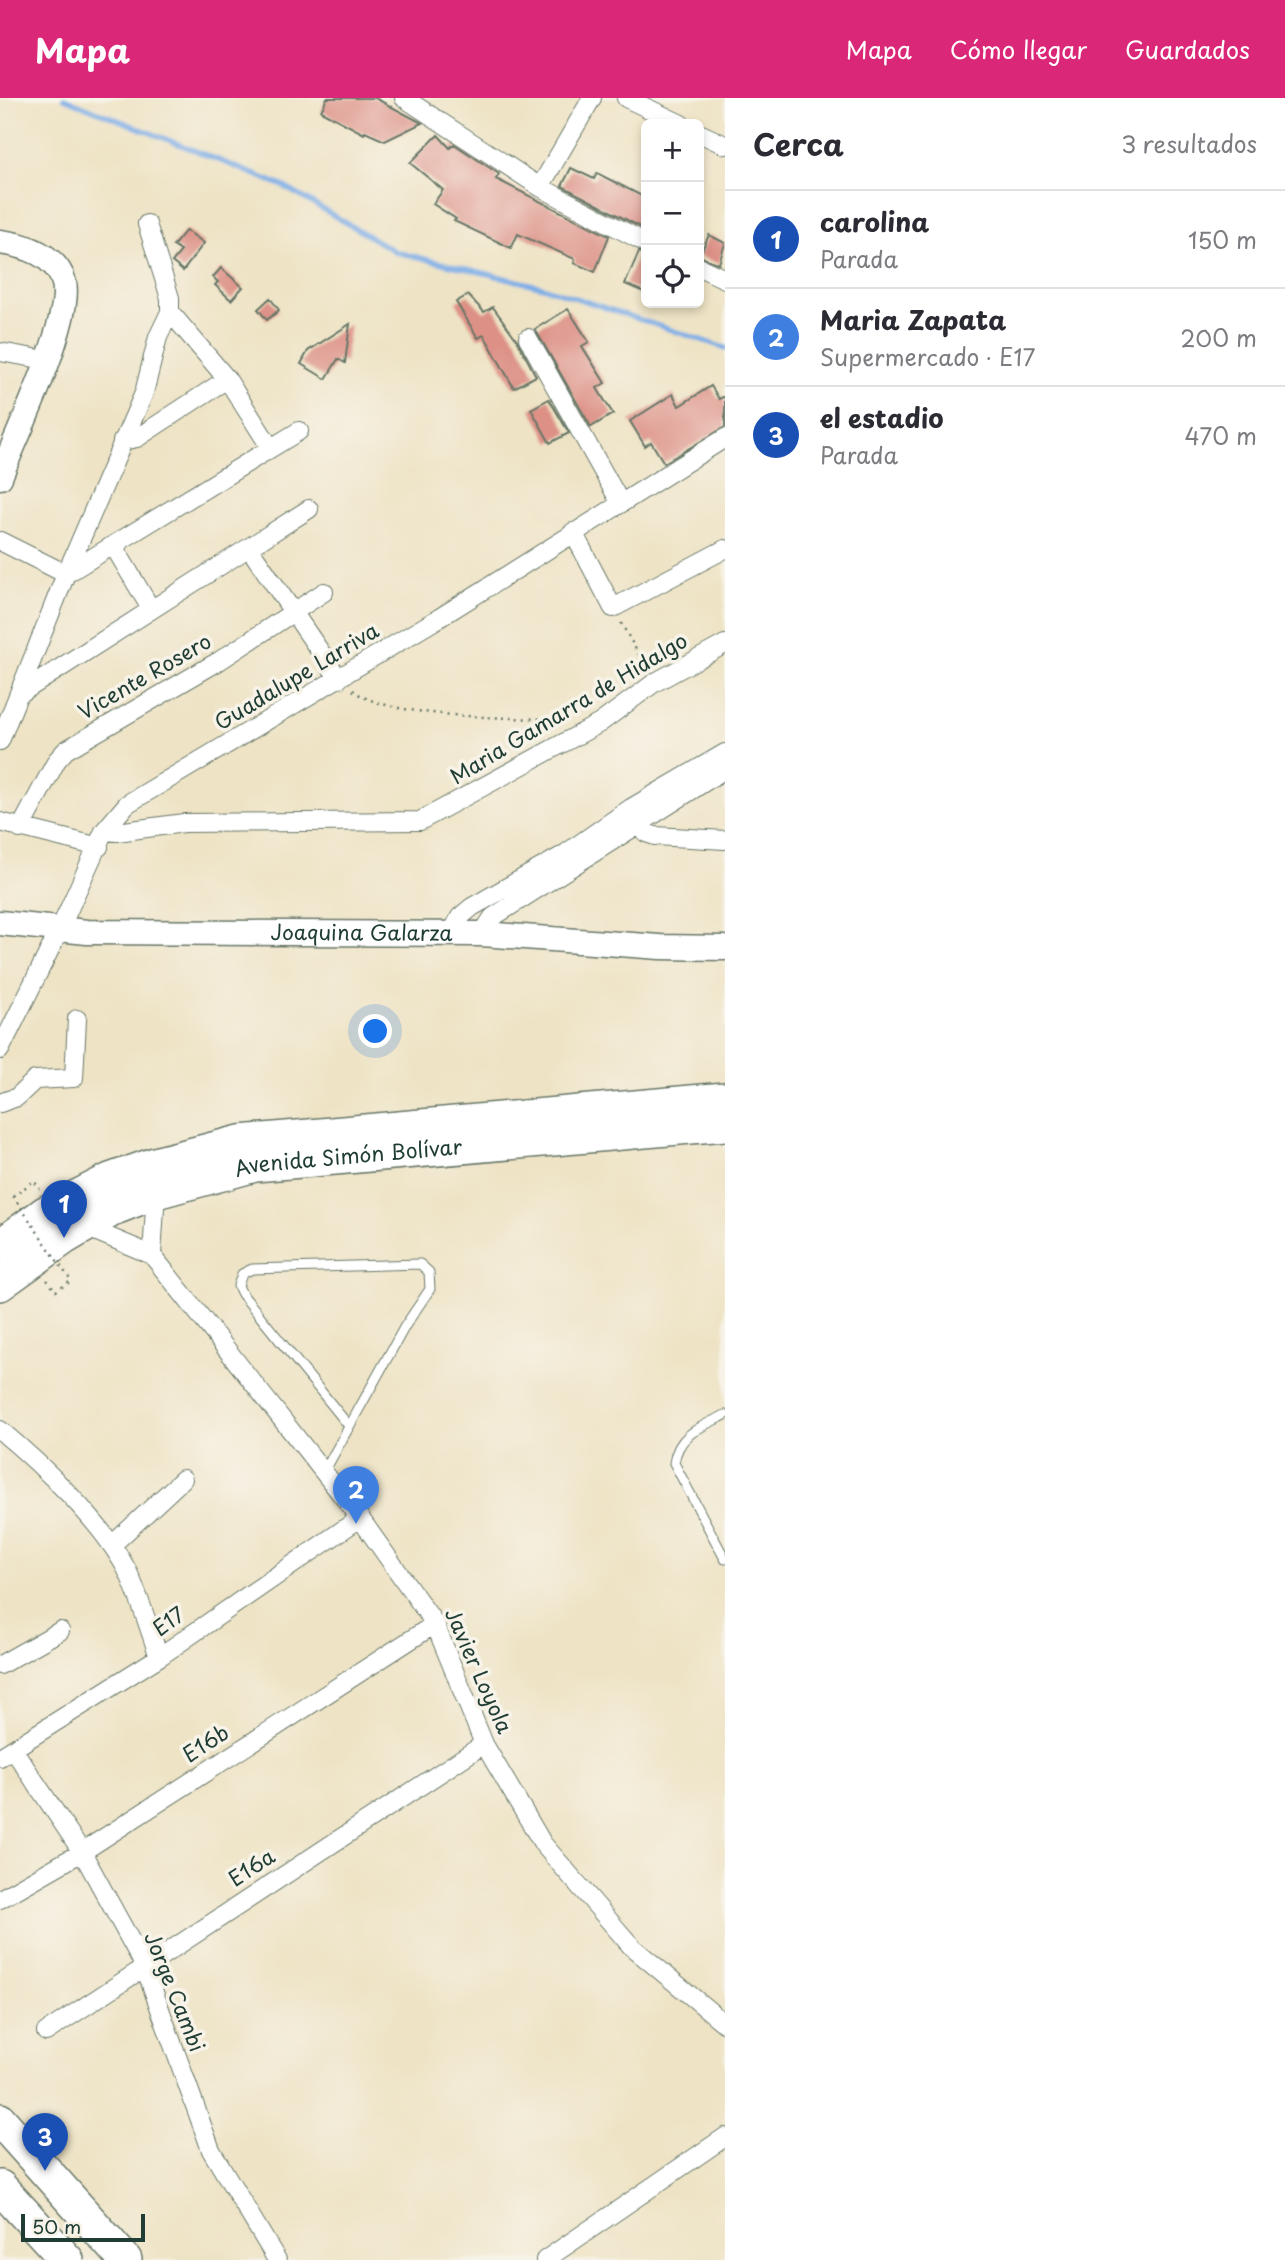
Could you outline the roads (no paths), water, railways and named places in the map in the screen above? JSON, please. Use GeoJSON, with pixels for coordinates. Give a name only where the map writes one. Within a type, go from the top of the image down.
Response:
{"type":"FeatureCollection","features":[{"type":"Feature","properties":{"kind":"highway","name":"Avenida Simón Bolívar"},"geometry":{"type":"LineString","coordinates":[[0,1246],[46,1213],[110,1180],[155,1164],[240,1142],[725,1098]]}},
{"type":"Feature","properties":{"kind":"highway","name":"Avenida Simón Bolívar"},"geometry":{"type":"LineString","coordinates":[[0,1284],[83,1226],[115,1208],[156,1192],[255,1165],[725,1124]]}},
{"type":"Feature","properties":{"kind":"highway"},"geometry":{"type":"LineString","coordinates":[[0,2120],[125,2260]]}},
{"type":"Feature","properties":{"kind":"highway"},"geometry":{"type":"LineString","coordinates":[[0,2187],[67,2260]]}},
{"type":"Feature","properties":{"kind":"street"},"geometry":{"type":"LineString","coordinates":[[404,98],[540,187],[641,240]]}},
{"type":"Feature","properties":{"kind":"street"},"geometry":{"type":"LineString","coordinates":[[540,187],[592,98]]}},
{"type":"Feature","properties":{"kind":"street"},"geometry":{"type":"LineString","coordinates":[[626,98],[670,119]]}},
{"type":"Feature","properties":{"kind":"street"},"geometry":{"type":"LineString","coordinates":[[704,135],[725,145]]}},
{"type":"Feature","properties":{"kind":"street"},"geometry":{"type":"LineString","coordinates":[[0,741],[66,575],[144,393],[158,337],[170,312],[170,298],[147,224]]}},
{"type":"Feature","properties":{"kind":"street"},"geometry":{"type":"LineString","coordinates":[[0,242],[23,246],[43,256],[62,276],[64,306],[0,477]]}},
{"type":"Feature","properties":{"kind":"street"},"geometry":{"type":"LineString","coordinates":[[704,269],[725,279]]}},
{"type":"Feature","properties":{"kind":"street"},"geometry":{"type":"LineString","coordinates":[[170,312],[227,379],[270,447]]}},
{"type":"Feature","properties":{"kind":"street"},"geometry":{"type":"LineString","coordinates":[[528,338],[620,502]]}},
{"type":"Feature","properties":{"kind":"street"},"geometry":{"type":"LineString","coordinates":[[0,352],[46,360]]}},
{"type":"Feature","properties":{"kind":"street"},"geometry":{"type":"LineString","coordinates":[[122,441],[136,438],[227,379]]}},
{"type":"Feature","properties":{"kind":"street"},"geometry":{"type":"LineString","coordinates":[[66,575],[299,431]]}},
{"type":"Feature","properties":{"kind":"street","name":"Guadalupe Larriva"},"geometry":{"type":"LineString","coordinates":[[0,1050],[60,931],[101,839],[127,804],[339,679],[725,438]]}},
{"type":"Feature","properties":{"kind":"street"},"geometry":{"type":"LineString","coordinates":[[21,693],[309,509]]}},
{"type":"Feature","properties":{"kind":"street"},"geometry":{"type":"LineString","coordinates":[[573,532],[613,608],[725,549]]}},
{"type":"Feature","properties":{"kind":"street"},"geometry":{"type":"LineString","coordinates":[[0,541],[66,575]]}},
{"type":"Feature","properties":{"kind":"street"},"geometry":{"type":"LineString","coordinates":[[113,545],[151,609]]}},
{"type":"Feature","properties":{"kind":"street"},"geometry":{"type":"LineString","coordinates":[[250,549],[339,679]]}},
{"type":"Feature","properties":{"kind":"street","name":"Vicente Rosero"},"geometry":{"type":"LineString","coordinates":[[20,829],[57,760],[66,750],[219,661],[324,592]]}},
{"type":"Feature","properties":{"kind":"street","name":"Maria Gamarra de Hidalgo"},"geometry":{"type":"LineString","coordinates":[[0,822],[20,829],[101,839],[117,832],[184,823],[421,821],[600,723],[654,683],[725,644]]}},
{"type":"Feature","properties":{"kind":"street"},"geometry":{"type":"LineString","coordinates":[[451,934],[460,917],[472,907],[565,854],[631,808],[725,753]]}},
{"type":"Feature","properties":{"kind":"street"},"geometry":{"type":"LineString","coordinates":[[482,934],[493,917],[725,769]]}},
{"type":"Feature","properties":{"kind":"street"},"geometry":{"type":"LineString","coordinates":[[639,825],[646,833],[655,836],[725,840]]}},
{"type":"Feature","properties":{"kind":"street","name":"Joaquina Galarza"},"geometry":{"type":"LineString","coordinates":[[0,922],[60,931],[482,934],[660,947],[725,948]]}},
{"type":"Feature","properties":{"kind":"street"},"geometry":{"type":"LineString","coordinates":[[0,1103],[18,1097],[35,1080],[74,1078],[78,1018]]}},
{"type":"Feature","properties":{"kind":"street"},"geometry":{"type":"LineString","coordinates":[[152,1255],[156,1192]]}},
{"type":"Feature","properties":{"kind":"street","name":"Javier Loyola"},"geometry":{"type":"LineString","coordinates":[[83,1226],[152,1255],[360,1518],[435,1624],[484,1744],[543,1844],[632,1947],[725,2024]]}},
{"type":"Feature","properties":{"kind":"street"},"geometry":{"type":"LineString","coordinates":[[0,1430],[34,1458],[112,1545],[128,1572],[159,1657]]}},
{"type":"Feature","properties":{"kind":"street"},"geometry":{"type":"LineString","coordinates":[[112,1545],[183,1479]]}},
{"type":"Feature","properties":{"kind":"street","name":"E17"},"geometry":{"type":"LineString","coordinates":[[6,1753],[159,1657],[360,1518]]}},
{"type":"Feature","properties":{"kind":"street","name":"E16b"},"geometry":{"type":"LineString","coordinates":[[0,1899],[82,1852],[435,1624]]}},
{"type":"Feature","properties":{"kind":"street"},"geometry":{"type":"LineString","coordinates":[[0,1665],[60,1631]]}},
{"type":"Feature","properties":{"kind":"street","name":"E16a"},"geometry":{"type":"LineString","coordinates":[[46,2032],[144,1965],[484,1744]]}},
{"type":"Feature","properties":{"kind":"street","name":"Jorge Cambi"},"geometry":{"type":"LineString","coordinates":[[6,1753],[82,1852],[144,1965],[211,2150],[277,2260]]}},
{"type":"Feature","properties":{"kind":"street"},"geometry":{"type":"LineString","coordinates":[[545,2260],[725,2137]]}},
{"type":"Feature","properties":{"kind":"lane"},"geometry":{"type":"LineString","coordinates":[[324,1472],[405,1326],[430,1289],[429,1272],[420,1264],[387,1262],[252,1269],[242,1274],[238,1286],[242,1294],[349,1426]]}},
{"type":"Feature","properties":{"kind":"lane"},"geometry":{"type":"LineString","coordinates":[[725,1415],[684,1437],[676,1451],[674,1463],[725,1559]]}},
{"type":"Feature","properties":{"kind":"waterway"},"geometry":{"type":"LineString","coordinates":[[64,98],[283,186],[396,252],[543,287],[725,348]]}},
{"type":"Feature","properties":{"kind":"place","name":"carolina"},"geometry":{"type":"Point","coordinates":[64,1238]}},
{"type":"Feature","properties":{"kind":"place","name":"Maria Zapata"},"geometry":{"type":"Point","coordinates":[356,1524]}},
{"type":"Feature","properties":{"kind":"place","name":"el estadio"},"geometry":{"type":"Point","coordinates":[45,2171]}}]}
